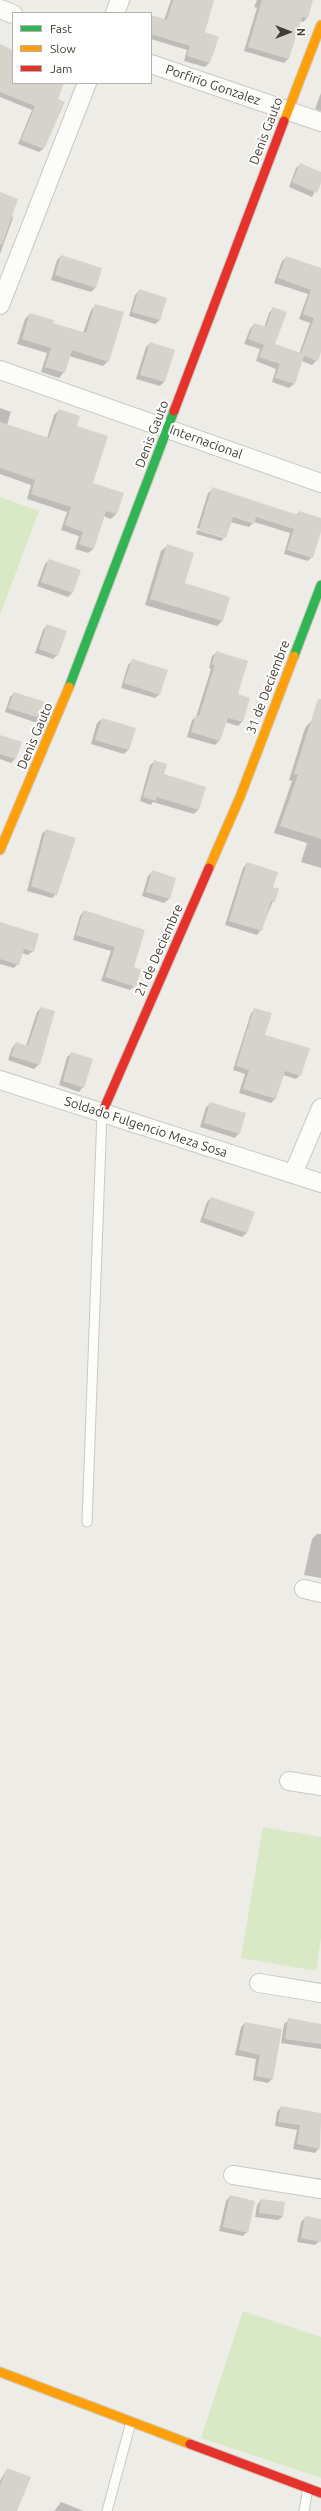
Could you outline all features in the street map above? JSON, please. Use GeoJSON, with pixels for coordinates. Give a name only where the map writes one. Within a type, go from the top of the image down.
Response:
{"type":"FeatureCollection","features":[{"type":"Feature","properties":{"kind":"street"},"geometry":{"type":"LineString","coordinates":[[115,12],[120,0]]}},
{"type":"Feature","properties":{"kind":"street"},"geometry":{"type":"LineString","coordinates":[[0,9],[12,14]]}},
{"type":"Feature","properties":{"kind":"street","name":"Denis Gauto"},"geometry":{"type":"LineString","coordinates":[[0,850],[63,704],[321,25]]}},
{"type":"Feature","properties":{"kind":"street","name":"Porfirio Gonzalez"},"geometry":{"type":"LineString","coordinates":[[152,64],[321,122]]}},
{"type":"Feature","properties":{"kind":"street"},"geometry":{"type":"LineString","coordinates":[[0,306],[87,84]]}},
{"type":"Feature","properties":{"kind":"street","name":"Internacional"},"geometry":{"type":"LineString","coordinates":[[0,370],[321,483]]}},
{"type":"Feature","properties":{"kind":"street","name":"31 de Deciembre"},"geometry":{"type":"LineString","coordinates":[[240,797],[321,585]]}},
{"type":"Feature","properties":{"kind":"street","name":"21 de Deciembre"},"geometry":{"type":"LineString","coordinates":[[102,1113],[240,797]]}},
{"type":"Feature","properties":{"kind":"street","name":"Soldado Fulgencio Meza Sosa"},"geometry":{"type":"LineString","coordinates":[[0,1080],[321,1183]]}},
{"type":"Feature","properties":{"kind":"street"},"geometry":{"type":"LineString","coordinates":[[293,1174],[321,1108]]}},
{"type":"Feature","properties":{"kind":"street"},"geometry":{"type":"LineString","coordinates":[[290,1781],[321,1786]]}},
{"type":"Feature","properties":{"kind":"street"},"geometry":{"type":"LineString","coordinates":[[259,1983],[321,1993]]}},
{"type":"Feature","properties":{"kind":"street"},"geometry":{"type":"LineString","coordinates":[[233,2175],[321,2189]]}},
{"type":"Feature","properties":{"kind":"street"},"geometry":{"type":"LineString","coordinates":[[0,2372],[321,2493]]}},
{"type":"Feature","properties":{"kind":"lane"},"geometry":{"type":"LineString","coordinates":[[87,1522],[102,1113]]}},
{"type":"Feature","properties":{"kind":"lane"},"geometry":{"type":"LineString","coordinates":[[107,2511],[131,2422]]}},
{"type":"Feature","properties":{"kind":"lane"},"geometry":{"type":"LineString","coordinates":[[304,2511],[308,2488]]}},
{"type":"Feature","properties":{"kind":"green space"},"geometry":{"type":"Polygon","coordinates":[[[0,497],[39,511],[0,615],[0,497]]]}},
{"type":"Feature","properties":{"kind":"green space"},"geometry":{"type":"Polygon","coordinates":[[[263,1827],[321,1837],[321,1938],[316,1971],[241,1958],[263,1827]]]}},
{"type":"Feature","properties":{"kind":"green space"},"geometry":{"type":"Polygon","coordinates":[[[243,2311],[321,2337],[321,2478],[201,2438],[243,2311]]]}},
{"type":"Feature","properties":{"kind":"building"},"geometry":{"type":"Polygon","coordinates":[[[173,0],[214,0],[205,32],[219,37],[210,63],[187,56],[190,46],[152,34],[152,15],[167,20],[173,0]]]}},
{"type":"Feature","properties":{"kind":"building"},"geometry":{"type":"Polygon","coordinates":[[[262,0],[313,0],[308,18],[302,17],[289,59],[248,47],[262,0]]]}},
{"type":"Feature","properties":{"kind":"building"},"geometry":{"type":"Polygon","coordinates":[[[0,44],[12,50],[12,84],[64,84],[58,99],[65,102],[44,149],[21,140],[35,106],[0,92],[0,44]]]}},
{"type":"Feature","properties":{"kind":"building"},"geometry":{"type":"Polygon","coordinates":[[[300,163],[321,172],[321,183],[317,193],[292,182],[300,163]]]}},
{"type":"Feature","properties":{"kind":"building"},"geometry":{"type":"Polygon","coordinates":[[[0,192],[18,199],[2,245],[0,244],[0,192]]]}},
{"type":"Feature","properties":{"kind":"building"},"geometry":{"type":"Polygon","coordinates":[[[61,255],[102,268],[96,288],[55,275],[61,255]]]}},
{"type":"Feature","properties":{"kind":"building"},"geometry":{"type":"Polygon","coordinates":[[[286,256],[321,268],[321,352],[318,361],[304,356],[295,384],[275,378],[280,364],[259,357],[264,345],[248,339],[254,323],[266,327],[273,307],[287,312],[275,344],[301,353],[314,318],[303,314],[311,290],[278,278],[286,256]]]}},
{"type":"Feature","properties":{"kind":"building"},"geometry":{"type":"Polygon","coordinates":[[[139,289],[167,298],[160,320],[132,312],[139,289]]]}},
{"type":"Feature","properties":{"kind":"building"},"geometry":{"type":"Polygon","coordinates":[[[95,304],[124,312],[109,362],[72,350],[65,373],[45,367],[51,348],[22,339],[30,313],[54,320],[53,323],[86,333],[95,304]]]}},
{"type":"Feature","properties":{"kind":"building"},"geometry":{"type":"Polygon","coordinates":[[[150,342],[175,350],[165,382],[140,375],[150,342]]]}},
{"type":"Feature","properties":{"kind":"building"},"geometry":{"type":"Polygon","coordinates":[[[59,409],[80,416],[77,426],[108,436],[93,483],[124,493],[117,514],[106,511],[94,549],[79,544],[83,532],[65,525],[71,507],[31,494],[35,480],[0,468],[0,422],[49,438],[59,409]]]}},
{"type":"Feature","properties":{"kind":"building"},"geometry":{"type":"Polygon","coordinates":[[[212,487],[298,515],[299,511],[321,518],[321,532],[313,558],[287,550],[294,529],[256,517],[254,524],[233,517],[226,538],[199,530],[212,487]]]}},
{"type":"Feature","properties":{"kind":"building"},"geometry":{"type":"Polygon","coordinates":[[[167,544],[194,553],[185,583],[230,597],[223,621],[150,599],[167,544]]]}},
{"type":"Feature","properties":{"kind":"building"},"geometry":{"type":"Polygon","coordinates":[[[49,559],[81,570],[73,593],[41,582],[49,559]]]}},
{"type":"Feature","properties":{"kind":"building"},"geometry":{"type":"Polygon","coordinates":[[[47,624],[67,631],[58,656],[39,649],[47,624]]]}},
{"type":"Feature","properties":{"kind":"building"},"geometry":{"type":"Polygon","coordinates":[[[216,651],[248,661],[238,694],[250,698],[243,722],[228,718],[220,741],[191,732],[196,715],[199,716],[215,665],[212,664],[216,651]]]}},
{"type":"Feature","properties":{"kind":"building"},"geometry":{"type":"Polygon","coordinates":[[[132,659],[168,670],[160,695],[124,683],[132,659]]]}},
{"type":"Feature","properties":{"kind":"building"},"geometry":{"type":"Polygon","coordinates":[[[14,692],[48,703],[43,719],[8,708],[14,692]]]}},
{"type":"Feature","properties":{"kind":"building"},"geometry":{"type":"Polygon","coordinates":[[[318,699],[321,699],[321,839],[280,826],[298,775],[294,774],[318,699]]]}},
{"type":"Feature","properties":{"kind":"building"},"geometry":{"type":"Polygon","coordinates":[[[102,718],[136,728],[129,750],[95,740],[102,718]]]}},
{"type":"Feature","properties":{"kind":"building"},"geometry":{"type":"Polygon","coordinates":[[[0,735],[22,742],[16,759],[0,754],[0,735]]]}},
{"type":"Feature","properties":{"kind":"building"},"geometry":{"type":"Polygon","coordinates":[[[154,760],[167,764],[164,774],[206,787],[199,810],[157,797],[156,801],[143,797],[154,760]]]}},
{"type":"Feature","properties":{"kind":"building"},"geometry":{"type":"Polygon","coordinates":[[[46,829],[76,838],[57,895],[31,886],[46,829]]]}},
{"type":"Feature","properties":{"kind":"building"},"geometry":{"type":"Polygon","coordinates":[[[247,862],[278,872],[273,887],[279,889],[275,902],[271,901],[262,931],[229,921],[247,862]]]}},
{"type":"Feature","properties":{"kind":"building"},"geometry":{"type":"Polygon","coordinates":[[[152,870],[176,878],[170,899],[146,892],[152,870]]]}},
{"type":"Feature","properties":{"kind":"building"},"geometry":{"type":"Polygon","coordinates":[[[84,910],[145,930],[134,967],[141,970],[136,987],[105,977],[115,947],[76,935],[84,910]]]}},
{"type":"Feature","properties":{"kind":"building"},"geometry":{"type":"Polygon","coordinates":[[[0,922],[39,934],[34,952],[24,949],[19,965],[0,959],[0,922]]]}},
{"type":"Feature","properties":{"kind":"building"},"geometry":{"type":"Polygon","coordinates":[[[41,1007],[55,1011],[40,1065],[11,1056],[16,1042],[28,1046],[41,1007]]]}},
{"type":"Feature","properties":{"kind":"building"},"geometry":{"type":"Polygon","coordinates":[[[254,1008],[272,1013],[265,1035],[310,1048],[301,1076],[285,1071],[276,1099],[243,1089],[249,1070],[236,1066],[254,1008]]]}},
{"type":"Feature","properties":{"kind":"building"},"geometry":{"type":"Polygon","coordinates":[[[71,1052],[93,1059],[84,1088],[63,1081],[71,1052]]]}},
{"type":"Feature","properties":{"kind":"building"},"geometry":{"type":"Polygon","coordinates":[[[210,1102],[246,1113],[240,1134],[204,1123],[210,1102]]]}},
{"type":"Feature","properties":{"kind":"building"},"geometry":{"type":"Polygon","coordinates":[[[211,1197],[255,1212],[247,1233],[204,1218],[211,1197]]]}},
{"type":"Feature","properties":{"kind":"building"},"geometry":{"type":"Polygon","coordinates":[[[288,2018],[321,2024],[321,2044],[285,2039],[288,2018]]]}},
{"type":"Feature","properties":{"kind":"building"},"geometry":{"type":"Polygon","coordinates":[[[245,2022],[282,2029],[273,2079],[256,2076],[260,2055],[239,2050],[245,2022]]]}},
{"type":"Feature","properties":{"kind":"building"},"geometry":{"type":"Polygon","coordinates":[[[281,2106],[321,2113],[320,2149],[297,2144],[300,2125],[278,2122],[281,2106]]]}},
{"type":"Feature","properties":{"kind":"building"},"geometry":{"type":"Polygon","coordinates":[[[230,2195],[255,2201],[248,2233],[223,2227],[230,2195]]]}},
{"type":"Feature","properties":{"kind":"building"},"geometry":{"type":"Polygon","coordinates":[[[261,2199],[285,2202],[283,2216],[259,2213],[261,2199]]]}},
{"type":"Feature","properties":{"kind":"building"},"geometry":{"type":"Polygon","coordinates":[[[305,2216],[321,2219],[321,2242],[301,2238],[305,2216]]]}},
{"type":"Feature","properties":{"kind":"building"},"geometry":{"type":"Polygon","coordinates":[[[7,2468],[31,2477],[17,2511],[0,2511],[0,2486],[7,2468]]]}},
{"type":"Feature","properties":{"kind":"traffic: fast"},"geometry":{"type":"LineString","coordinates":[[69,687],[174,411]]}},
{"type":"Feature","properties":{"kind":"traffic: fast"},"geometry":{"type":"LineString","coordinates":[[294,656],[321,585]]}},
{"type":"Feature","properties":{"kind":"traffic: slow"},"geometry":{"type":"LineString","coordinates":[[284,121],[321,25]]}},
{"type":"Feature","properties":{"kind":"traffic: slow"},"geometry":{"type":"LineString","coordinates":[[209,868],[240,797],[294,656]]}},
{"type":"Feature","properties":{"kind":"traffic: slow"},"geometry":{"type":"LineString","coordinates":[[0,850],[69,687]]}},
{"type":"Feature","properties":{"kind":"traffic: slow"},"geometry":{"type":"LineString","coordinates":[[0,2372],[190,2444]]}},
{"type":"Feature","properties":{"kind":"traffic: jam"},"geometry":{"type":"LineString","coordinates":[[174,411],[284,121]]}},
{"type":"Feature","properties":{"kind":"traffic: jam"},"geometry":{"type":"LineString","coordinates":[[102,1113],[209,868]]}},
{"type":"Feature","properties":{"kind":"traffic: jam"},"geometry":{"type":"LineString","coordinates":[[190,2444],[321,2493]]}}]}
